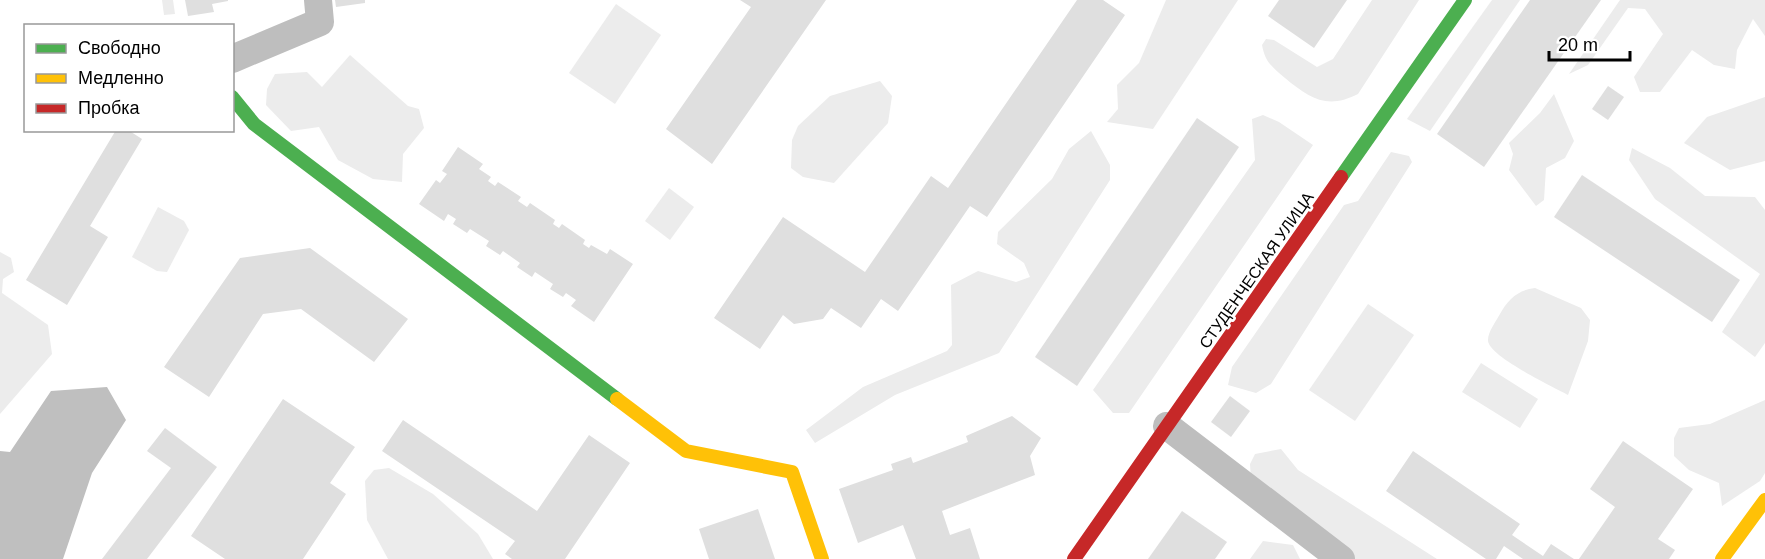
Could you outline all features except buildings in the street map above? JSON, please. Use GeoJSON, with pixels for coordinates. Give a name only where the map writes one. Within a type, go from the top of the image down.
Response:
{"type":"FeatureCollection","features":[{"type":"Feature","properties":{"kind":"street"},"geometry":{"type":"LineString","coordinates":[[234,58],[320,22],[318,0]]}},
{"type":"Feature","properties":{"kind":"street","name":"СТУДЕНЧЕСКАЯ УЛИЦА"},"geometry":{"type":"LineString","coordinates":[[1074,559],[1465,0]]}},
{"type":"Feature","properties":{"kind":"street"},"geometry":{"type":"LineString","coordinates":[[234,99],[254,124],[686,451],[792,472],[822,559]]}},
{"type":"Feature","properties":{"kind":"street"},"geometry":{"type":"LineString","coordinates":[[1167,426],[1341,559]]}},
{"type":"Feature","properties":{"kind":"street"},"geometry":{"type":"LineString","coordinates":[[1722,559],[1765,500]]}},
{"type":"Feature","properties":{"kind":"shaded area"},"geometry":{"type":"Polygon","coordinates":[[[162,0],[173,0],[175,14],[164,15],[162,0]]]}},
{"type":"Feature","properties":{"kind":"shaded area"},"geometry":{"type":"Polygon","coordinates":[[[1166,0],[1238,0],[1153,129],[1107,122],[1118,109],[1117,85],[1139,63],[1166,0]]]}},
{"type":"Feature","properties":{"kind":"shaded area"},"geometry":{"type":"Polygon","coordinates":[[[1372,0],[1419,0],[1358,94],[1337,101],[1319,100],[1294,85],[1276,71],[1267,60],[1262,45],[1266,39],[1274,40],[1317,67],[1333,59],[1372,0]]]}},
{"type":"Feature","properties":{"kind":"shaded area"},"geometry":{"type":"Polygon","coordinates":[[[1492,0],[1520,0],[1430,131],[1407,119],[1492,0]]]}},
{"type":"Feature","properties":{"kind":"shaded area"},"geometry":{"type":"Polygon","coordinates":[[[1620,0],[1765,0],[1765,36],[1753,19],[1737,50],[1735,69],[1714,65],[1692,50],[1660,92],[1640,92],[1634,77],[1663,34],[1645,9],[1628,8],[1588,65],[1569,74],[1620,0]]]}},
{"type":"Feature","properties":{"kind":"shaded area"},"geometry":{"type":"Polygon","coordinates":[[[616,4],[661,35],[615,104],[569,73],[616,4]]]}},
{"type":"Feature","properties":{"kind":"shaded area"},"geometry":{"type":"Polygon","coordinates":[[[350,55],[408,106],[419,109],[424,128],[403,154],[402,182],[373,179],[338,160],[319,127],[291,131],[266,105],[267,89],[275,74],[307,72],[322,87],[350,55]]]}},
{"type":"Feature","properties":{"kind":"shaded area"},"geometry":{"type":"Polygon","coordinates":[[[880,81],[892,96],[888,123],[834,183],[803,177],[791,168],[792,140],[798,126],[830,96],[880,81]]]}},
{"type":"Feature","properties":{"kind":"shaded area"},"geometry":{"type":"Polygon","coordinates":[[[1554,94],[1574,141],[1565,158],[1546,168],[1544,200],[1536,206],[1509,170],[1513,154],[1509,143],[1540,113],[1554,94]]]}},
{"type":"Feature","properties":{"kind":"shaded area"},"geometry":{"type":"Polygon","coordinates":[[[1765,97],[1765,161],[1730,170],[1684,143],[1707,117],[1765,97]]]}},
{"type":"Feature","properties":{"kind":"shaded area"},"geometry":{"type":"Polygon","coordinates":[[[1263,115],[1279,122],[1313,145],[1129,413],[1113,413],[1093,390],[1255,160],[1252,119],[1263,115]]]}},
{"type":"Feature","properties":{"kind":"shaded area"},"geometry":{"type":"Polygon","coordinates":[[[1091,131],[1110,165],[1110,180],[999,353],[895,395],[815,443],[806,430],[863,387],[947,351],[952,345],[951,285],[978,271],[1016,282],[1030,277],[1024,263],[997,244],[998,232],[1052,179],[1069,149],[1091,131]]]}},
{"type":"Feature","properties":{"kind":"shaded area"},"geometry":{"type":"Polygon","coordinates":[[[1632,148],[1670,168],[1705,196],[1755,197],[1765,210],[1765,343],[1755,357],[1722,332],[1760,274],[1655,199],[1629,160],[1632,148]]]}},
{"type":"Feature","properties":{"kind":"shaded area"},"geometry":{"type":"Polygon","coordinates":[[[1391,152],[1409,156],[1412,162],[1271,384],[1256,393],[1228,385],[1232,367],[1344,205],[1358,201],[1391,152]]]}},
{"type":"Feature","properties":{"kind":"shaded area"},"geometry":{"type":"Polygon","coordinates":[[[669,188],[694,207],[670,240],[645,221],[669,188]]]}},
{"type":"Feature","properties":{"kind":"shaded area"},"geometry":{"type":"Polygon","coordinates":[[[158,207],[184,221],[189,230],[167,272],[157,271],[132,257],[158,207]]]}},
{"type":"Feature","properties":{"kind":"shaded area"},"geometry":{"type":"Polygon","coordinates":[[[0,252],[11,258],[14,272],[3,279],[2,293],[48,325],[52,354],[0,414],[0,252]]]}},
{"type":"Feature","properties":{"kind":"shaded area"},"geometry":{"type":"Polygon","coordinates":[[[1535,288],[1581,308],[1590,320],[1588,341],[1568,395],[1509,362],[1491,347],[1488,340],[1492,327],[1510,300],[1523,291],[1535,288]]]}},
{"type":"Feature","properties":{"kind":"shaded area"},"geometry":{"type":"Polygon","coordinates":[[[1368,304],[1414,335],[1355,421],[1309,390],[1368,304]]]}},
{"type":"Feature","properties":{"kind":"shaded area"},"geometry":{"type":"Polygon","coordinates":[[[1481,363],[1538,399],[1520,428],[1462,392],[1481,363]]]}},
{"type":"Feature","properties":{"kind":"shaded area"},"geometry":{"type":"Polygon","coordinates":[[[107,387],[126,420],[92,473],[63,559],[0,559],[0,451],[10,452],[51,391],[107,387]]]}},
{"type":"Feature","properties":{"kind":"shaded area"},"geometry":{"type":"Polygon","coordinates":[[[1765,400],[1765,473],[1760,481],[1722,506],[1719,483],[1689,470],[1674,456],[1674,438],[1679,428],[1710,424],[1765,400]]]}},
{"type":"Feature","properties":{"kind":"shaded area"},"geometry":{"type":"Polygon","coordinates":[[[1281,449],[1298,470],[1437,559],[1354,559],[1251,479],[1250,464],[1255,454],[1281,449]]]}},
{"type":"Feature","properties":{"kind":"shaded area"},"geometry":{"type":"Polygon","coordinates":[[[389,468],[433,494],[478,534],[493,559],[388,559],[367,520],[365,481],[374,470],[389,468]]]}},
{"type":"Feature","properties":{"kind":"shaded area"},"geometry":{"type":"Polygon","coordinates":[[[1263,541],[1293,545],[1300,559],[1250,559],[1263,541]]]}},
{"type":"Feature","properties":{"kind":"traffic: fast"},"geometry":{"type":"LineString","coordinates":[[1341,177],[1465,0]]}},
{"type":"Feature","properties":{"kind":"traffic: fast"},"geometry":{"type":"LineString","coordinates":[[234,99],[254,124],[617,399]]}},
{"type":"Feature","properties":{"kind":"traffic: slow"},"geometry":{"type":"LineString","coordinates":[[617,399],[686,451],[792,472],[822,559]]}},
{"type":"Feature","properties":{"kind":"traffic: slow"},"geometry":{"type":"LineString","coordinates":[[1722,559],[1765,500]]}},
{"type":"Feature","properties":{"kind":"traffic: jam"},"geometry":{"type":"LineString","coordinates":[[1074,559],[1341,177]]}}]}
